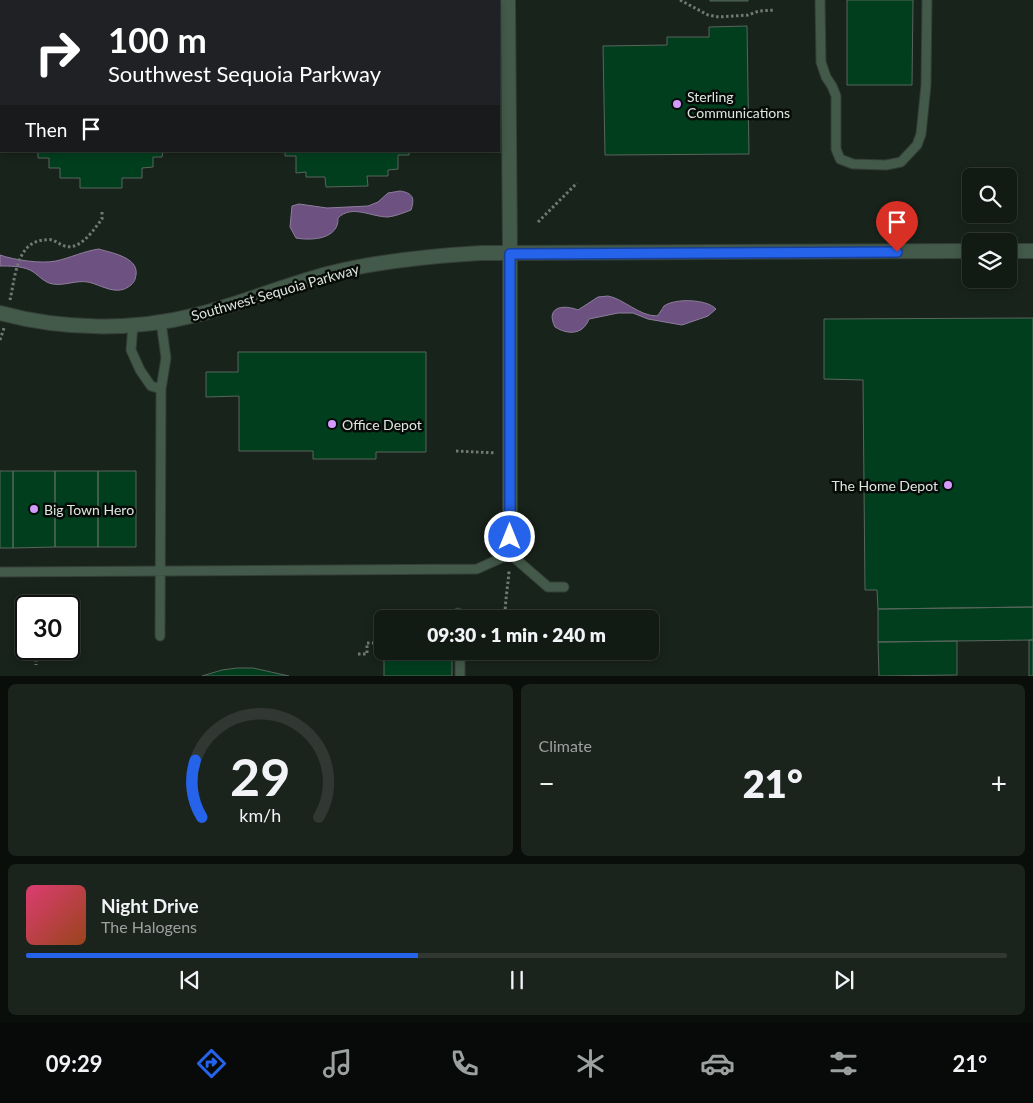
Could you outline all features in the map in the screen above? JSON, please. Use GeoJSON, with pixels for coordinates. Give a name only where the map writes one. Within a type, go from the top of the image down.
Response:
{"type":"FeatureCollection","features":[{"type":"Feature","properties":{"kind":"street"},"geometry":{"type":"LineString","coordinates":[[508,0],[510,554]]}},
{"type":"Feature","properties":{"kind":"street","name":"Southwest Sequoia Parkway"},"geometry":{"type":"LineString","coordinates":[[3,314],[16,318],[81,326],[133,325],[161,322],[196,315],[326,274],[401,260],[442,256],[962,251]]}},
{"type":"Feature","properties":{"kind":"street"},"geometry":{"type":"LineString","coordinates":[[1017,251],[1033,251]]}},
{"type":"Feature","properties":{"kind":"lane"},"geometry":{"type":"LineString","coordinates":[[820,0],[820,62],[836,96],[836,149],[840,159],[853,164],[886,165],[901,162],[916,145],[921,134],[926,85],[926,0]]}},
{"type":"Feature","properties":{"kind":"lane"},"geometry":{"type":"LineString","coordinates":[[160,636],[161,389],[166,358],[161,322]]}},
{"type":"Feature","properties":{"kind":"lane"},"geometry":{"type":"LineString","coordinates":[[133,325],[132,350],[140,370],[151,386],[161,389]]}},
{"type":"Feature","properties":{"kind":"lane"},"geometry":{"type":"LineString","coordinates":[[0,572],[477,569],[510,554],[548,587],[564,587]]}},
{"type":"Feature","properties":{"kind":"lane"},"geometry":{"type":"LineString","coordinates":[[460,660],[460,676]]}},
{"type":"Feature","properties":{"kind":"path"},"geometry":{"type":"LineString","coordinates":[[680,0],[708,15],[719,17],[748,15],[758,10],[775,10]]}},
{"type":"Feature","properties":{"kind":"path"},"geometry":{"type":"LineString","coordinates":[[538,222],[577,183]]}},
{"type":"Feature","properties":{"kind":"path"},"geometry":{"type":"LineString","coordinates":[[3,314],[21,256],[29,244],[40,240],[52,240],[65,246],[73,246],[81,242],[102,219],[102,211]]}},
{"type":"Feature","properties":{"kind":"path"},"geometry":{"type":"LineString","coordinates":[[456,451],[510,454]]}},
{"type":"Feature","properties":{"kind":"path"},"geometry":{"type":"LineString","coordinates":[[505,610],[508,592],[510,554]]}},
{"type":"Feature","properties":{"kind":"path"},"geometry":{"type":"LineString","coordinates":[[358,654],[367,654],[367,643],[374,643]]}},
{"type":"Feature","properties":{"kind":"path"},"geometry":{"type":"LineString","coordinates":[[36,660],[36,665]]}},
{"type":"Feature","properties":{"kind":"shaded area"},"geometry":{"type":"Polygon","coordinates":[[[400,191],[408,193],[412,197],[411,210],[388,217],[362,212],[349,212],[338,218],[334,230],[317,239],[296,238],[290,227],[292,206],[299,204],[327,208],[368,206],[378,202],[388,193],[400,191]]]}},
{"type":"Feature","properties":{"kind":"shaded area"},"geometry":{"type":"Polygon","coordinates":[[[99,249],[117,254],[133,264],[136,269],[136,275],[131,285],[115,290],[88,282],[53,284],[27,269],[15,266],[0,266],[0,255],[28,261],[50,262],[99,249]]]}},
{"type":"Feature","properties":{"kind":"shaded area"},"geometry":{"type":"Polygon","coordinates":[[[608,296],[620,300],[644,313],[657,316],[664,306],[669,303],[683,301],[706,303],[716,309],[708,316],[682,325],[648,319],[633,313],[618,313],[589,319],[583,328],[575,332],[560,330],[555,327],[552,315],[557,309],[567,307],[578,310],[598,297],[608,296]]]}},
{"type":"Feature","properties":{"kind":"building"},"geometry":{"type":"Polygon","coordinates":[[[748,0],[748,1],[710,1],[748,0]]]}},
{"type":"Feature","properties":{"kind":"building"},"geometry":{"type":"Polygon","coordinates":[[[847,0],[913,0],[912,85],[847,85],[847,0]]]}},
{"type":"Feature","properties":{"kind":"building"},"geometry":{"type":"Polygon","coordinates":[[[747,26],[749,154],[605,155],[603,46],[667,45],[667,37],[709,37],[709,27],[747,26]]]}},
{"type":"Feature","properties":{"kind":"building"},"geometry":{"type":"Polygon","coordinates":[[[38,152],[163,152],[162,157],[153,157],[153,167],[142,168],[142,178],[122,178],[122,188],[80,188],[80,178],[60,178],[60,168],[49,168],[49,158],[38,158],[38,152]]]}},
{"type":"Feature","properties":{"kind":"building"},"geometry":{"type":"Polygon","coordinates":[[[285,152],[409,152],[409,155],[398,155],[398,169],[388,170],[388,176],[367,176],[368,186],[326,187],[325,177],[306,177],[306,172],[296,173],[296,156],[285,156],[285,152]]]}},
{"type":"Feature","properties":{"kind":"building","name":"The Home Depot"},"geometry":{"type":"Polygon","coordinates":[[[1033,318],[1033,607],[878,609],[877,590],[865,590],[863,380],[824,379],[824,319],[1033,318]]]}},
{"type":"Feature","properties":{"kind":"building","name":"Office Depot"},"geometry":{"type":"Polygon","coordinates":[[[238,352],[426,352],[426,452],[376,452],[376,459],[313,459],[313,451],[239,451],[239,396],[206,397],[206,372],[238,372],[238,352]]]}},
{"type":"Feature","properties":{"kind":"building"},"geometry":{"type":"Polygon","coordinates":[[[0,471],[13,471],[13,548],[0,548],[0,471]]]}},
{"type":"Feature","properties":{"kind":"building","name":"Big Town Hero"},"geometry":{"type":"Polygon","coordinates":[[[13,471],[55,471],[55,547],[13,548],[13,471]]]}},
{"type":"Feature","properties":{"kind":"building"},"geometry":{"type":"Polygon","coordinates":[[[55,471],[98,471],[98,547],[55,547],[55,471]]]}},
{"type":"Feature","properties":{"kind":"building"},"geometry":{"type":"Polygon","coordinates":[[[98,471],[136,471],[136,547],[98,547],[98,471]]]}},
{"type":"Feature","properties":{"kind":"building"},"geometry":{"type":"Polygon","coordinates":[[[1033,607],[1033,640],[878,642],[878,609],[1033,607]]]}},
{"type":"Feature","properties":{"kind":"building"},"geometry":{"type":"Polygon","coordinates":[[[1029,640],[1033,640],[1033,676],[1029,676],[1029,640]]]}},
{"type":"Feature","properties":{"kind":"building"},"geometry":{"type":"Polygon","coordinates":[[[957,641],[957,675],[879,676],[878,642],[957,641]]]}},
{"type":"Feature","properties":{"kind":"building"},"geometry":{"type":"Polygon","coordinates":[[[384,660],[452,660],[452,676],[384,676],[384,660]]]}},
{"type":"Feature","properties":{"kind":"building"},"geometry":{"type":"Polygon","coordinates":[[[237,668],[253,668],[289,676],[202,676],[237,668]]]}},
{"type":"Feature","properties":{"kind":"place","name":"Sterling Communications"},"geometry":{"type":"Point","coordinates":[677,104]}},
{"type":"Feature","properties":{"kind":"place","name":"Office Depot"},"geometry":{"type":"Point","coordinates":[332,424]}},
{"type":"Feature","properties":{"kind":"place","name":"The Home Depot"},"geometry":{"type":"Point","coordinates":[948,485]}},
{"type":"Feature","properties":{"kind":"place","name":"Big Town Hero"},"geometry":{"type":"Point","coordinates":[34,509]}},
{"type":"Feature","properties":{"kind":"route"},"geometry":{"type":"LineString","coordinates":[[510,537],[510,254],[897,252]]}}]}
